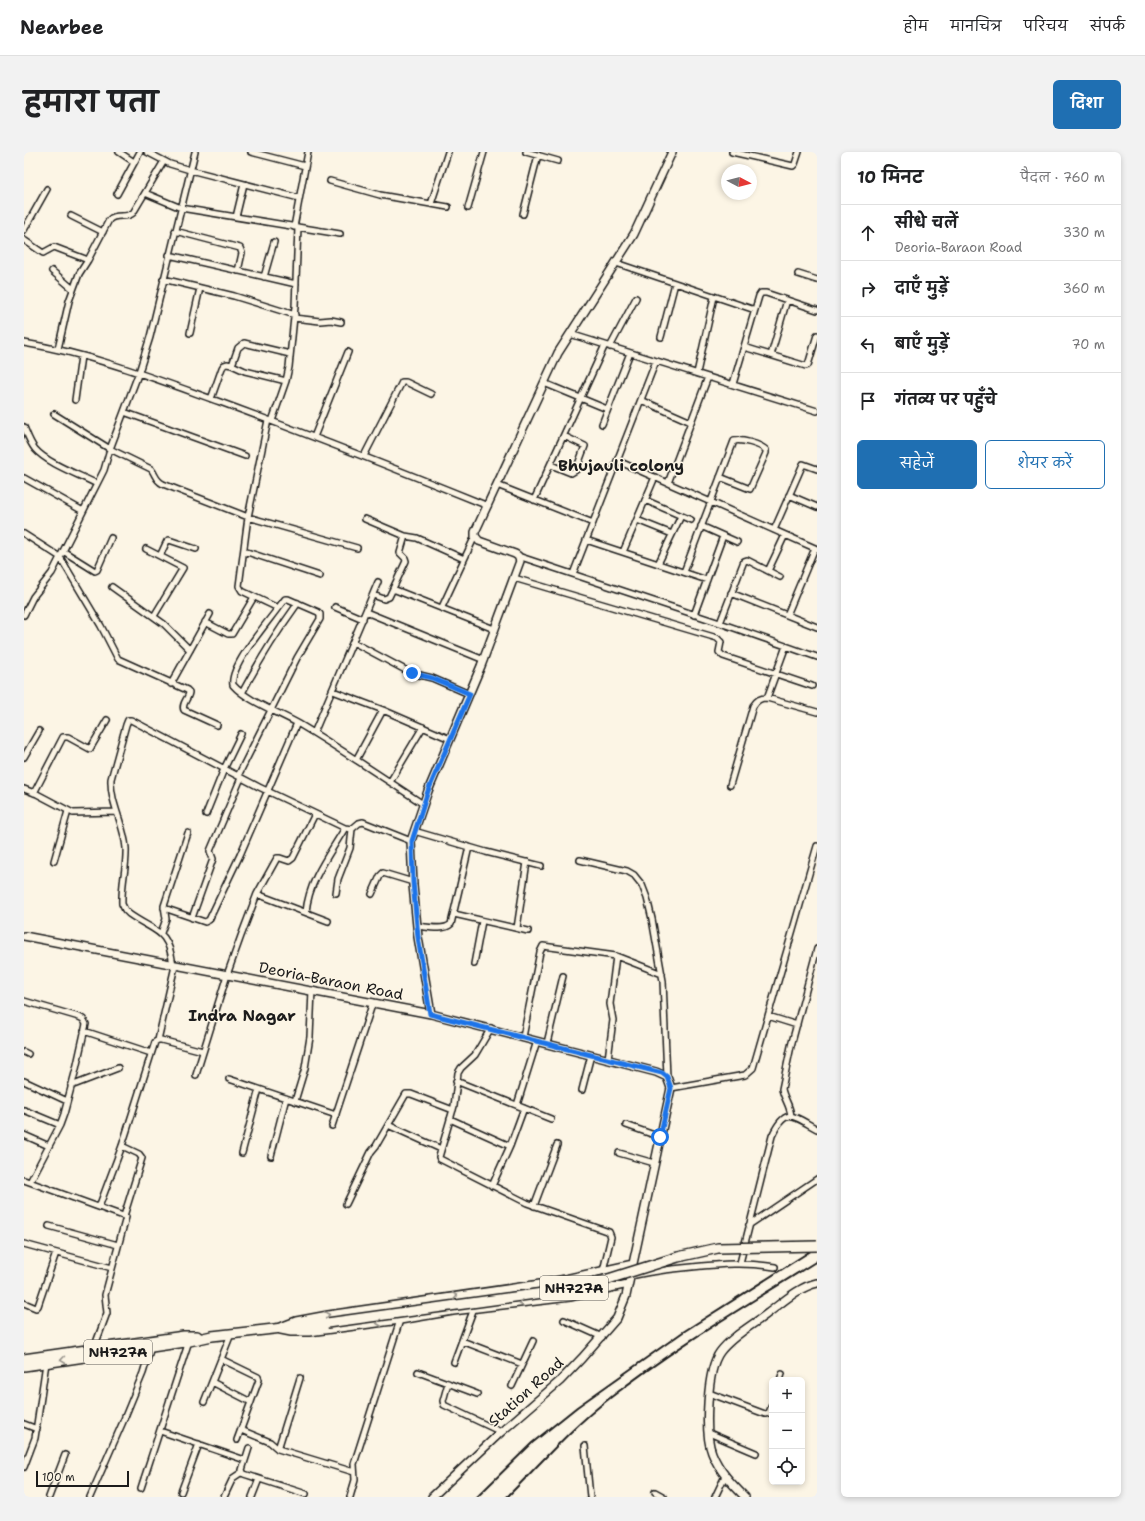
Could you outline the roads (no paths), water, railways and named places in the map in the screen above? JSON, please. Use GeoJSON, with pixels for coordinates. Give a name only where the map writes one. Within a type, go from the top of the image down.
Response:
{"type":"FeatureCollection","features":[{"type":"Feature","properties":{"kind":"highway","name":"NH727A"},"geometry":{"type":"LineString","coordinates":[[24,1358],[94,1348],[327,1323],[550,1292],[602,1281],[678,1257],[718,1248],[817,1246]]}},
{"type":"Feature","properties":{"kind":"highway","name":"NH727A"},"geometry":{"type":"LineString","coordinates":[[24,1366],[151,1347],[190,1338]]}},
{"type":"Feature","properties":{"kind":"street"},"geometry":{"type":"LineString","coordinates":[[119,152],[134,162]]}},
{"type":"Feature","properties":{"kind":"street"},"geometry":{"type":"LineString","coordinates":[[117,194],[140,152]]}},
{"type":"Feature","properties":{"kind":"street"},"geometry":{"type":"LineString","coordinates":[[147,152],[190,170],[299,198]]}},
{"type":"Feature","properties":{"kind":"street"},"geometry":{"type":"LineString","coordinates":[[24,615],[31,600],[52,573],[104,470],[150,337],[180,208],[195,152]]}},
{"type":"Feature","properties":{"kind":"street"},"geometry":{"type":"LineString","coordinates":[[251,152],[305,166]]}},
{"type":"Feature","properties":{"kind":"street"},"geometry":{"type":"LineString","coordinates":[[278,608],[242,591],[239,588],[248,517],[270,421],[286,381],[295,316],[296,227],[299,198],[308,152]]}},
{"type":"Feature","properties":{"kind":"street"},"geometry":{"type":"LineString","coordinates":[[431,204],[448,152]]}},
{"type":"Feature","properties":{"kind":"street"},"geometry":{"type":"LineString","coordinates":[[468,208],[484,152]]}},
{"type":"Feature","properties":{"kind":"street"},"geometry":{"type":"LineString","coordinates":[[526,152],[558,161]]}},
{"type":"Feature","properties":{"kind":"street"},"geometry":{"type":"LineString","coordinates":[[442,607],[558,353],[634,234],[672,152]]}},
{"type":"Feature","properties":{"kind":"street"},"geometry":{"type":"LineString","coordinates":[[732,152],[788,166],[793,166],[795,164],[799,152]]}},
{"type":"Feature","properties":{"kind":"street"},"geometry":{"type":"LineString","coordinates":[[523,214],[538,156]]}},
{"type":"Feature","properties":{"kind":"street"},"geometry":{"type":"LineString","coordinates":[[58,349],[69,301],[79,274],[111,217],[128,216],[133,213],[164,160]]}},
{"type":"Feature","properties":{"kind":"street"},"geometry":{"type":"LineString","coordinates":[[330,181],[380,195],[448,208]]}},
{"type":"Feature","properties":{"kind":"street"},"geometry":{"type":"LineString","coordinates":[[236,217],[244,184]]}},
{"type":"Feature","properties":{"kind":"street"},"geometry":{"type":"LineString","coordinates":[[24,230],[47,189]]}},
{"type":"Feature","properties":{"kind":"street"},"geometry":{"type":"LineString","coordinates":[[145,193],[180,208],[340,234]]}},
{"type":"Feature","properties":{"kind":"street"},"geometry":{"type":"LineString","coordinates":[[71,216],[103,232]]}},
{"type":"Feature","properties":{"kind":"street"},"geometry":{"type":"LineString","coordinates":[[175,231],[240,248],[242,253],[238,271]]}},
{"type":"Feature","properties":{"kind":"street"},"geometry":{"type":"LineString","coordinates":[[24,240],[43,252],[54,247],[88,260]]}},
{"type":"Feature","properties":{"kind":"street"},"geometry":{"type":"LineString","coordinates":[[264,277],[274,242]]}},
{"type":"Feature","properties":{"kind":"street"},"geometry":{"type":"LineString","coordinates":[[169,255],[296,284]]}},
{"type":"Feature","properties":{"kind":"street"},"geometry":{"type":"LineString","coordinates":[[616,263],[755,310]]}},
{"type":"Feature","properties":{"kind":"street"},"geometry":{"type":"LineString","coordinates":[[52,271],[73,289]]}},
{"type":"Feature","properties":{"kind":"street"},"geometry":{"type":"LineString","coordinates":[[798,274],[817,280]]}},
{"type":"Feature","properties":{"kind":"street"},"geometry":{"type":"LineString","coordinates":[[163,279],[200,288],[295,316],[341,322]]}},
{"type":"Feature","properties":{"kind":"street"},"geometry":{"type":"LineString","coordinates":[[661,337],[675,284]]}},
{"type":"Feature","properties":{"kind":"street"},"geometry":{"type":"LineString","coordinates":[[190,333],[200,288]]}},
{"type":"Feature","properties":{"kind":"street"},"geometry":{"type":"LineString","coordinates":[[733,384],[755,310],[760,296],[764,292],[817,310]]}},
{"type":"Feature","properties":{"kind":"street"},"geometry":{"type":"LineString","coordinates":[[696,373],[714,297]]}},
{"type":"Feature","properties":{"kind":"street"},"geometry":{"type":"LineString","coordinates":[[534,500],[607,346],[636,298]]}},
{"type":"Feature","properties":{"kind":"street"},"geometry":{"type":"LineString","coordinates":[[771,355],[787,300]]}},
{"type":"Feature","properties":{"kind":"street"},"geometry":{"type":"LineString","coordinates":[[570,334],[817,411]]}},
{"type":"Feature","properties":{"kind":"street"},"geometry":{"type":"LineString","coordinates":[[744,347],[806,366],[808,365],[817,335]]}},
{"type":"Feature","properties":{"kind":"street"},"geometry":{"type":"LineString","coordinates":[[24,343],[58,349],[139,372],[364,456],[488,506]]}},
{"type":"Feature","properties":{"kind":"street"},"geometry":{"type":"LineString","coordinates":[[232,365],[238,348],[244,343],[290,354]]}},
{"type":"Feature","properties":{"kind":"street"},"geometry":{"type":"LineString","coordinates":[[314,437],[348,352]]}},
{"type":"Feature","properties":{"kind":"street"},"geometry":{"type":"LineString","coordinates":[[602,424],[630,353]]}},
{"type":"Feature","properties":{"kind":"street"},"geometry":{"type":"LineString","coordinates":[[75,400],[81,356]]}},
{"type":"Feature","properties":{"kind":"street"},"geometry":{"type":"LineString","coordinates":[[572,574],[618,461],[656,361]]}},
{"type":"Feature","properties":{"kind":"street"},"geometry":{"type":"LineString","coordinates":[[211,399],[224,365],[232,365],[245,371],[286,381]]}},
{"type":"Feature","properties":{"kind":"street"},"geometry":{"type":"LineString","coordinates":[[668,483],[708,377]]}},
{"type":"Feature","properties":{"kind":"street"},"geometry":{"type":"LineString","coordinates":[[364,456],[402,382],[406,382],[431,394]]}},
{"type":"Feature","properties":{"kind":"street"},"geometry":{"type":"LineString","coordinates":[[544,383],[607,409]]}},
{"type":"Feature","properties":{"kind":"street"},"geometry":{"type":"LineString","coordinates":[[640,400],[691,422]]}},
{"type":"Feature","properties":{"kind":"street"},"geometry":{"type":"LineString","coordinates":[[124,412],[245,456]]}},
{"type":"Feature","properties":{"kind":"street"},"geometry":{"type":"LineString","coordinates":[[54,414],[110,449],[151,469],[156,480],[163,484],[248,517],[357,548]]}},
{"type":"Feature","properties":{"kind":"street"},"geometry":{"type":"LineString","coordinates":[[24,427],[32,445],[42,455],[50,461],[97,484]]}},
{"type":"Feature","properties":{"kind":"street"},"geometry":{"type":"LineString","coordinates":[[551,465],[572,473],[576,470],[585,446],[564,436]]}},
{"type":"Feature","properties":{"kind":"street"},"geometry":{"type":"LineString","coordinates":[[684,572],[701,526],[711,502],[720,477],[734,441],[738,440],[763,447],[766,450],[750,489],[720,477]]}},
{"type":"Feature","properties":{"kind":"street"},"geometry":{"type":"LineString","coordinates":[[618,461],[816,548],[787,615]]}},
{"type":"Feature","properties":{"kind":"street"},"geometry":{"type":"LineString","coordinates":[[774,530],[803,464],[817,469]]}},
{"type":"Feature","properties":{"kind":"street"},"geometry":{"type":"LineString","coordinates":[[623,552],[655,477]]}},
{"type":"Feature","properties":{"kind":"street"},"geometry":{"type":"LineString","coordinates":[[24,478],[83,511]]}},
{"type":"Feature","properties":{"kind":"street"},"geometry":{"type":"LineString","coordinates":[[497,485],[593,523]]}},
{"type":"Feature","properties":{"kind":"street"},"geometry":{"type":"LineString","coordinates":[[789,495],[817,507]]}},
{"type":"Feature","properties":{"kind":"street"},"geometry":{"type":"LineString","coordinates":[[645,500],[691,520]]}},
{"type":"Feature","properties":{"kind":"street"},"geometry":{"type":"LineString","coordinates":[[658,564],[681,516]]}},
{"type":"Feature","properties":{"kind":"street"},"geometry":{"type":"LineString","coordinates":[[365,520],[405,536],[417,538],[464,559]]}},
{"type":"Feature","properties":{"kind":"street"},"geometry":{"type":"LineString","coordinates":[[637,520],[672,534]]}},
{"type":"Feature","properties":{"kind":"street"},"geometry":{"type":"LineString","coordinates":[[701,526],[737,542]]}},
{"type":"Feature","properties":{"kind":"street"},"geometry":{"type":"LineString","coordinates":[[24,534],[60,557],[101,626],[118,659],[189,692],[189,695],[183,705],[184,710],[217,725]]}},
{"type":"Feature","properties":{"kind":"street"},"geometry":{"type":"LineString","coordinates":[[768,571],[785,535]]}},
{"type":"Feature","properties":{"kind":"street"},"geometry":{"type":"LineString","coordinates":[[373,595],[387,599],[393,589],[406,561],[400,553],[405,536]]}},
{"type":"Feature","properties":{"kind":"street"},"geometry":{"type":"LineString","coordinates":[[475,536],[479,541],[518,556],[694,614],[817,657]]}},
{"type":"Feature","properties":{"kind":"street"},"geometry":{"type":"LineString","coordinates":[[694,614],[723,536]]}},
{"type":"Feature","properties":{"kind":"street"},"geometry":{"type":"LineString","coordinates":[[63,551],[95,571],[97,570],[111,538]]}},
{"type":"Feature","properties":{"kind":"street"},"geometry":{"type":"LineString","coordinates":[[160,556],[167,541],[169,540],[196,549]]}},
{"type":"Feature","properties":{"kind":"street"},"geometry":{"type":"LineString","coordinates":[[586,540],[707,580]]}},
{"type":"Feature","properties":{"kind":"street"},"geometry":{"type":"LineString","coordinates":[[146,549],[182,567],[183,569],[154,616]]}},
{"type":"Feature","properties":{"kind":"street"},"geometry":{"type":"LineString","coordinates":[[244,551],[320,576]]}},
{"type":"Feature","properties":{"kind":"street"},"geometry":{"type":"LineString","coordinates":[[430,1014],[417,926],[413,882],[412,841],[423,804],[484,660],[520,561],[518,556]]}},
{"type":"Feature","properties":{"kind":"street"},"geometry":{"type":"LineString","coordinates":[[720,623],[744,561],[747,560],[780,577]]}},
{"type":"Feature","properties":{"kind":"street"},"geometry":{"type":"LineString","coordinates":[[514,578],[717,638],[721,642],[718,652],[720,654],[775,675],[812,686]]}},
{"type":"Feature","properties":{"kind":"street"},"geometry":{"type":"LineString","coordinates":[[314,734],[378,582]]}},
{"type":"Feature","properties":{"kind":"street"},"geometry":{"type":"LineString","coordinates":[[112,587],[154,616],[190,650]]}},
{"type":"Feature","properties":{"kind":"street"},"geometry":{"type":"LineString","coordinates":[[393,589],[442,607],[494,629]]}},
{"type":"Feature","properties":{"kind":"street"},"geometry":{"type":"LineString","coordinates":[[731,593],[817,627]]}},
{"type":"Feature","properties":{"kind":"street"},"geometry":{"type":"LineString","coordinates":[[205,622],[228,634],[232,634],[254,597]]}},
{"type":"Feature","properties":{"kind":"street"},"geometry":{"type":"LineString","coordinates":[[24,598],[31,600]]}},
{"type":"Feature","properties":{"kind":"street"},"geometry":{"type":"LineString","coordinates":[[192,918],[213,860],[210,851],[240,777],[271,709],[297,658],[320,618],[320,614],[318,612],[287,599],[278,608],[251,644],[233,674],[233,685],[242,693],[271,709],[314,734],[423,804]]}},
{"type":"Feature","properties":{"kind":"street"},"geometry":{"type":"LineString","coordinates":[[242,693],[266,650],[298,603]]}},
{"type":"Feature","properties":{"kind":"street"},"geometry":{"type":"LineString","coordinates":[[335,607],[363,619]]}},
{"type":"Feature","properties":{"kind":"street"},"geometry":{"type":"LineString","coordinates":[[366,612],[484,660]]}},
{"type":"Feature","properties":{"kind":"street"},"geometry":{"type":"LineString","coordinates":[[171,684],[210,614]]}},
{"type":"Feature","properties":{"kind":"street"},"geometry":{"type":"LineString","coordinates":[[353,642],[412,673],[432,678],[470,694]]}},
{"type":"Feature","properties":{"kind":"street"},"geometry":{"type":"LineString","coordinates":[[767,698],[786,646]]}},
{"type":"Feature","properties":{"kind":"street"},"geometry":{"type":"LineString","coordinates":[[333,691],[383,710],[450,739]]}},
{"type":"Feature","properties":{"kind":"street"},"geometry":{"type":"LineString","coordinates":[[730,785],[753,706],[761,698],[767,698],[817,712]]}},
{"type":"Feature","properties":{"kind":"street"},"geometry":{"type":"LineString","coordinates":[[356,760],[383,710]]}},
{"type":"Feature","properties":{"kind":"street"},"geometry":{"type":"LineString","coordinates":[[34,793],[63,737],[68,737],[90,749],[107,720]]}},
{"type":"Feature","properties":{"kind":"street"},"geometry":{"type":"LineString","coordinates":[[99,1207],[122,1146],[151,1053],[155,1042],[158,1040],[174,965],[168,943],[161,933],[129,914],[122,904],[126,847],[116,812],[111,779],[128,720],[131,720],[224,769],[315,814],[345,828],[352,829]]}},
{"type":"Feature","properties":{"kind":"street"},"geometry":{"type":"LineString","coordinates":[[164,908],[205,922],[209,920],[234,868],[297,724]]}},
{"type":"Feature","properties":{"kind":"street"},"geometry":{"type":"LineString","coordinates":[[390,782],[423,727]]}},
{"type":"Feature","properties":{"kind":"street"},"geometry":{"type":"LineString","coordinates":[[24,757],[39,731]]}},
{"type":"Feature","properties":{"kind":"street"},"geometry":{"type":"LineString","coordinates":[[206,814],[224,769],[241,734]]}},
{"type":"Feature","properties":{"kind":"street"},"geometry":{"type":"LineString","coordinates":[[24,789],[68,812],[116,812]]}},
{"type":"Feature","properties":{"kind":"street"},"geometry":{"type":"LineString","coordinates":[[54,861],[68,812]]}},
{"type":"Feature","properties":{"kind":"street"},"geometry":{"type":"LineString","coordinates":[[196,1075],[226,974],[257,894],[277,858],[288,861],[293,858],[315,814]]}},
{"type":"Feature","properties":{"kind":"street"},"geometry":{"type":"LineString","coordinates":[[336,893],[338,879],[350,848],[352,829],[359,822],[363,822],[412,841]]}},
{"type":"Feature","properties":{"kind":"street"},"geometry":{"type":"LineString","coordinates":[[306,912],[307,900],[314,881],[345,828]]}},
{"type":"Feature","properties":{"kind":"street"},"geometry":{"type":"LineString","coordinates":[[414,831],[541,866]]}},
{"type":"Feature","properties":{"kind":"street"},"geometry":{"type":"LineString","coordinates":[[161,933],[166,919],[164,908],[188,832]]}},
{"type":"Feature","properties":{"kind":"street"},"geometry":{"type":"LineString","coordinates":[[671,1088],[745,1075],[753,1068],[817,846]]}},
{"type":"Feature","properties":{"kind":"street"},"geometry":{"type":"LineString","coordinates":[[417,926],[447,927],[451,924],[469,847]]}},
{"type":"Feature","properties":{"kind":"street"},"geometry":{"type":"LineString","coordinates":[[580,860],[627,870],[639,879],[647,898],[662,974],[667,1077],[671,1088],[629,1280]]}},
{"type":"Feature","properties":{"kind":"street"},"geometry":{"type":"LineString","coordinates":[[517,928],[527,862]]}},
{"type":"Feature","properties":{"kind":"street"},"geometry":{"type":"LineString","coordinates":[[372,894],[380,876],[383,874],[413,882]]}},
{"type":"Feature","properties":{"kind":"street"},"geometry":{"type":"LineString","coordinates":[[257,894],[328,921]]}},
{"type":"Feature","properties":{"kind":"street"},"geometry":{"type":"LineString","coordinates":[[454,914],[528,931]]}},
{"type":"Feature","properties":{"kind":"street"},"geometry":{"type":"LineString","coordinates":[[474,964],[482,921]]}},
{"type":"Feature","properties":{"kind":"street","name":"Deoria-Baraon Road"},"geometry":{"type":"LineString","coordinates":[[24,936],[312,990],[430,1014],[491,1028],[662,1073],[667,1077]]}},
{"type":"Feature","properties":{"kind":"street"},"geometry":{"type":"LineString","coordinates":[[523,1037],[540,952],[543,946],[616,956],[662,974]]}},
{"type":"Feature","properties":{"kind":"street"},"geometry":{"type":"LineString","coordinates":[[791,1116],[790,1106],[782,1089],[817,949]]}},
{"type":"Feature","properties":{"kind":"street"},"geometry":{"type":"LineString","coordinates":[[608,1059],[613,1020],[610,1004],[616,956]]}},
{"type":"Feature","properties":{"kind":"street"},"geometry":{"type":"LineString","coordinates":[[547,1043],[563,976]]}},
{"type":"Feature","properties":{"kind":"street"},"geometry":{"type":"LineString","coordinates":[[295,1101],[305,1068],[310,1037],[312,990]]}},
{"type":"Feature","properties":{"kind":"street"},"geometry":{"type":"LineString","coordinates":[[24,1001],[83,1019],[86,1024],[60,1125],[30,1182]]}},
{"type":"Feature","properties":{"kind":"street"},"geometry":{"type":"LineString","coordinates":[[332,1126],[373,1002]]}},
{"type":"Feature","properties":{"kind":"street"},"geometry":{"type":"LineString","coordinates":[[768,1016],[797,1025]]}},
{"type":"Feature","properties":{"kind":"street"},"geometry":{"type":"LineString","coordinates":[[491,1028],[475,1055],[461,1068],[456,1081],[453,1110],[439,1157],[440,1159],[492,1186],[534,1206],[610,1232],[612,1237],[603,1271]]}},
{"type":"Feature","properties":{"kind":"street"},"geometry":{"type":"LineString","coordinates":[[84,1031],[151,1053]]}},
{"type":"Feature","properties":{"kind":"street"},"geometry":{"type":"LineString","coordinates":[[158,1040],[203,1051]]}},
{"type":"Feature","properties":{"kind":"street"},"geometry":{"type":"LineString","coordinates":[[517,1105],[537,1041]]}},
{"type":"Feature","properties":{"kind":"street"},"geometry":{"type":"LineString","coordinates":[[582,1090],[591,1055]]}},
{"type":"Feature","properties":{"kind":"street"},"geometry":{"type":"LineString","coordinates":[[71,1086],[118,1068]]}},
{"type":"Feature","properties":{"kind":"street"},"geometry":{"type":"LineString","coordinates":[[229,1079],[336,1115]]}},
{"type":"Feature","properties":{"kind":"street"},"geometry":{"type":"LineString","coordinates":[[24,1081],[67,1102]]}},
{"type":"Feature","properties":{"kind":"street"},"geometry":{"type":"LineString","coordinates":[[456,1081],[551,1119]]}},
{"type":"Feature","properties":{"kind":"street"},"geometry":{"type":"LineString","coordinates":[[242,1153],[259,1089]]}},
{"type":"Feature","properties":{"kind":"street"},"geometry":{"type":"LineString","coordinates":[[346,1204],[371,1152],[406,1094],[453,1110]]}},
{"type":"Feature","properties":{"kind":"street"},"geometry":{"type":"LineString","coordinates":[[271,1156],[286,1098]]}},
{"type":"Feature","properties":{"kind":"street"},"geometry":{"type":"LineString","coordinates":[[492,1186],[510,1146],[524,1108]]}},
{"type":"Feature","properties":{"kind":"street"},"geometry":{"type":"LineString","coordinates":[[24,1110],[60,1125]]}},
{"type":"Feature","properties":{"kind":"street"},"geometry":{"type":"LineString","coordinates":[[740,1263],[772,1136],[781,1120],[785,1117],[791,1116],[817,1129]]}},
{"type":"Feature","properties":{"kind":"street"},"geometry":{"type":"LineString","coordinates":[[450,1119],[510,1146]]}},
{"type":"Feature","properties":{"kind":"street"},"geometry":{"type":"LineString","coordinates":[[626,1125],[660,1137]]}},
{"type":"Feature","properties":{"kind":"street"},"geometry":{"type":"LineString","coordinates":[[388,1126],[441,1149]]}},
{"type":"Feature","properties":{"kind":"street"},"geometry":{"type":"LineString","coordinates":[[24,1135],[49,1146]]}},
{"type":"Feature","properties":{"kind":"street"},"geometry":{"type":"LineString","coordinates":[[534,1206],[557,1145]]}},
{"type":"Feature","properties":{"kind":"street"},"geometry":{"type":"LineString","coordinates":[[94,1348],[107,1313],[105,1295],[126,1220],[124,1216],[142,1158],[139,1154],[122,1146]]}},
{"type":"Feature","properties":{"kind":"street"},"geometry":{"type":"LineString","coordinates":[[619,1153],[654,1163]]}},
{"type":"Feature","properties":{"kind":"street"},"geometry":{"type":"LineString","coordinates":[[749,1225],[817,1179]]}},
{"type":"Feature","properties":{"kind":"street"},"geometry":{"type":"LineString","coordinates":[[24,1180],[124,1216]]}},
{"type":"Feature","properties":{"kind":"street"},"geometry":{"type":"LineString","coordinates":[[49,1226],[118,1245]]}},
{"type":"Feature","properties":{"kind":"street"},"geometry":{"type":"LineString","coordinates":[[24,1244],[112,1268]]}},
{"type":"Feature","properties":{"kind":"street"},"geometry":{"type":"LineString","coordinates":[[24,1303],[34,1308],[38,1306],[56,1253]]}},
{"type":"Feature","properties":{"kind":"street"},"geometry":{"type":"LineString","coordinates":[[276,1329],[291,1332],[309,1332],[400,1320],[474,1308],[570,1297],[661,1270],[740,1263],[775,1267]]}},
{"type":"Feature","properties":{"kind":"street"},"geometry":{"type":"LineString","coordinates":[[276,1329],[292,1322],[328,1315],[524,1287],[633,1264]]}},
{"type":"Feature","properties":{"kind":"street","name":"Station Road"},"geometry":{"type":"LineString","coordinates":[[432,1497],[501,1432],[560,1382],[602,1336],[617,1318],[626,1296],[629,1280]]}},
{"type":"Feature","properties":{"kind":"street"},"geometry":{"type":"LineString","coordinates":[[745,1497],[725,1476],[711,1452],[708,1415],[709,1393],[716,1359],[721,1351],[730,1342],[798,1291],[809,1285],[817,1283]]}},
{"type":"Feature","properties":{"kind":"street"},"geometry":{"type":"LineString","coordinates":[[454,1362],[474,1308]]}},
{"type":"Feature","properties":{"kind":"street"},"geometry":{"type":"LineString","coordinates":[[350,1497],[355,1480],[354,1464],[400,1320]]}},
{"type":"Feature","properties":{"kind":"street"},"geometry":{"type":"LineString","coordinates":[[564,1320],[602,1336]]}},
{"type":"Feature","properties":{"kind":"street"},"geometry":{"type":"LineString","coordinates":[[204,1402],[231,1334]]}},
{"type":"Feature","properties":{"kind":"street"},"geometry":{"type":"LineString","coordinates":[[141,1488],[190,1338]]}},
{"type":"Feature","properties":{"kind":"street"},"geometry":{"type":"LineString","coordinates":[[462,1341],[522,1364]]}},
{"type":"Feature","properties":{"kind":"street"},"geometry":{"type":"LineString","coordinates":[[512,1386],[533,1341]]}},
{"type":"Feature","properties":{"kind":"street"},"geometry":{"type":"LineString","coordinates":[[90,1497],[143,1373],[151,1347]]}},
{"type":"Feature","properties":{"kind":"street"},"geometry":{"type":"LineString","coordinates":[[221,1359],[259,1378],[237,1440]]}},
{"type":"Feature","properties":{"kind":"street"},"geometry":{"type":"LineString","coordinates":[[24,1467],[30,1454],[37,1430],[46,1362]]}},
{"type":"Feature","properties":{"kind":"street"},"geometry":{"type":"LineString","coordinates":[[418,1372],[477,1394]]}},
{"type":"Feature","properties":{"kind":"street"},"geometry":{"type":"LineString","coordinates":[[278,1448],[300,1378]]}},
{"type":"Feature","properties":{"kind":"street"},"geometry":{"type":"LineString","coordinates":[[212,1382],[251,1402]]}},
{"type":"Feature","properties":{"kind":"street"},"geometry":{"type":"LineString","coordinates":[[448,1383],[443,1401],[444,1405],[501,1432]]}},
{"type":"Feature","properties":{"kind":"street"},"geometry":{"type":"LineString","coordinates":[[709,1393],[765,1414],[769,1412]]}},
{"type":"Feature","properties":{"kind":"street"},"geometry":{"type":"LineString","coordinates":[[24,1424],[37,1430]]}},
{"type":"Feature","properties":{"kind":"street"},"geometry":{"type":"LineString","coordinates":[[241,1430],[270,1442],[278,1448],[354,1472]]}},
{"type":"Feature","properties":{"kind":"street"},"geometry":{"type":"LineString","coordinates":[[160,1431],[245,1460]]}},
{"type":"Feature","properties":{"kind":"street"},"geometry":{"type":"LineString","coordinates":[[709,1432],[756,1453]]}},
{"type":"Feature","properties":{"kind":"street"},"geometry":{"type":"LineString","coordinates":[[181,1492],[199,1444]]}},
{"type":"Feature","properties":{"kind":"street"},"geometry":{"type":"LineString","coordinates":[[585,1446],[590,1497]]}},
{"type":"Feature","properties":{"kind":"street"},"geometry":{"type":"LineString","coordinates":[[224,1497],[233,1478],[242,1472],[249,1448]]}},
{"type":"Feature","properties":{"kind":"street"},"geometry":{"type":"LineString","coordinates":[[24,1451],[30,1454]]}},
{"type":"Feature","properties":{"kind":"street"},"geometry":{"type":"LineString","coordinates":[[49,1497],[65,1455]]}},
{"type":"Feature","properties":{"kind":"street"},"geometry":{"type":"LineString","coordinates":[[242,1472],[244,1474],[306,1494]]}},
{"type":"Feature","properties":{"kind":"street"},"geometry":{"type":"LineString","coordinates":[[715,1497],[725,1476]]}},
{"type":"Feature","properties":{"kind":"street"},"geometry":{"type":"LineString","coordinates":[[252,1497],[259,1479]]}},
{"type":"Feature","properties":{"kind":"street"},"geometry":{"type":"LineString","coordinates":[[655,1492],[664,1497]]}},
{"type":"Feature","properties":{"kind":"railway"},"geometry":{"type":"LineString","coordinates":[[477,1497],[532,1443],[577,1407],[683,1332],[817,1247]]}},
{"type":"Feature","properties":{"kind":"railway"},"geometry":{"type":"LineString","coordinates":[[507,1497],[569,1433],[610,1398],[660,1361],[817,1261]]}},
{"type":"Feature","properties":{"kind":"district","name":"Bhujauli colony"},"geometry":{"type":"Point","coordinates":[621,465]}},
{"type":"Feature","properties":{"kind":"district","name":"Indra Nagar"},"geometry":{"type":"Point","coordinates":[242,1015]}}]}
